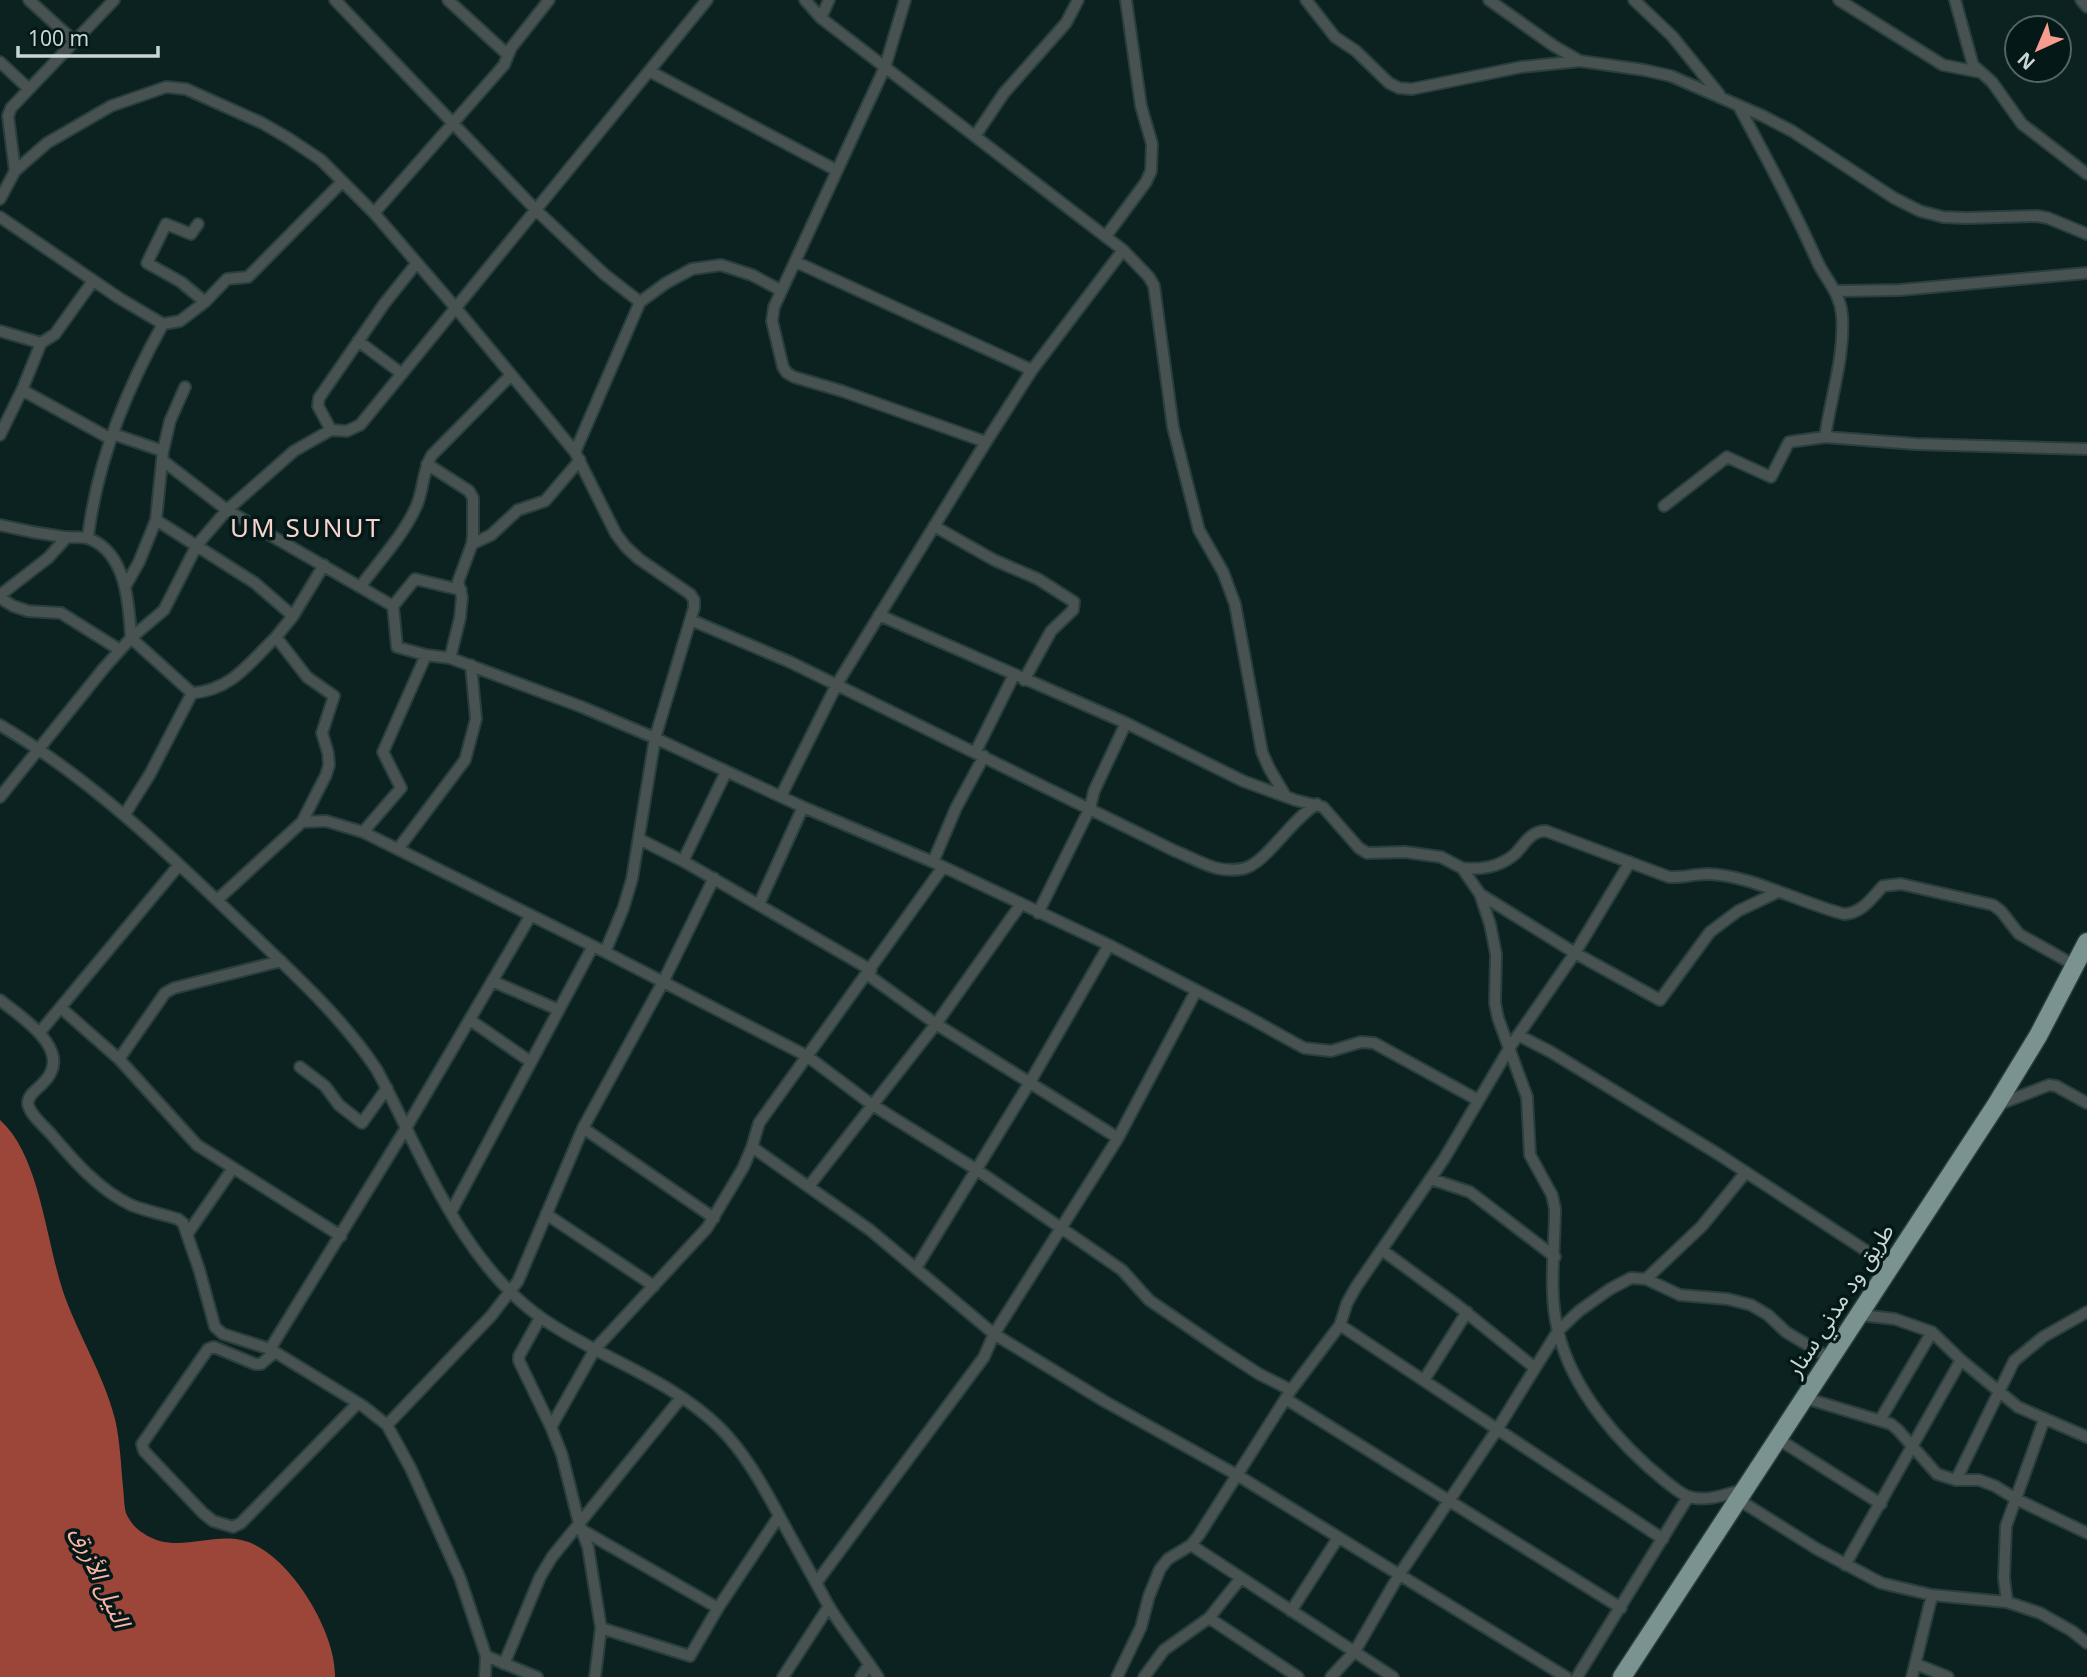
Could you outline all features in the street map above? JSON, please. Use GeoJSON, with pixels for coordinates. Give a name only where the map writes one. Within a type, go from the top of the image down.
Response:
{"type":"FeatureCollection","features":[{"type":"Feature","properties":{"kind":"highway","name":"طريق ود مدني سنار"},"geometry":{"type":"LineString","coordinates":[[1622,1677],[1996,1105],[2038,1036],[2087,942]]}},
{"type":"Feature","properties":{"kind":"street"},"geometry":{"type":"LineString","coordinates":[[29,0],[74,41]]}},
{"type":"Feature","properties":{"kind":"street"},"geometry":{"type":"LineString","coordinates":[[15,171],[9,112],[114,0]]}},
{"type":"Feature","properties":{"kind":"street"},"geometry":{"type":"LineString","coordinates":[[335,0],[536,209],[604,274],[640,302]]}},
{"type":"Feature","properties":{"kind":"street"},"geometry":{"type":"LineString","coordinates":[[448,0],[508,55]]}},
{"type":"Feature","properties":{"kind":"street"},"geometry":{"type":"LineString","coordinates":[[374,213],[504,65],[510,48],[549,0]]}},
{"type":"Feature","properties":{"kind":"street"},"geometry":{"type":"LineString","coordinates":[[0,797],[120,650],[164,610],[197,545],[227,510],[288,455],[331,430],[347,431],[360,425],[708,0]]}},
{"type":"Feature","properties":{"kind":"street"},"geometry":{"type":"LineString","coordinates":[[805,0],[821,18],[1123,250],[1149,277],[1154,286],[1166,387],[1181,464],[1199,530],[1223,572],[1236,604],[1262,752],[1285,795]]}},
{"type":"Feature","properties":{"kind":"street"},"geometry":{"type":"LineString","coordinates":[[821,18],[830,0]]}},
{"type":"Feature","properties":{"kind":"street"},"geometry":{"type":"LineString","coordinates":[[905,0],[885,67],[796,262],[780,290],[772,321],[783,367],[787,373],[986,442]]}},
{"type":"Feature","properties":{"kind":"street"},"geometry":{"type":"LineString","coordinates":[[975,136],[1011,83],[1066,23],[1078,0]]}},
{"type":"Feature","properties":{"kind":"street"},"geometry":{"type":"LineString","coordinates":[[1105,236],[1146,182],[1151,171],[1152,144],[1141,106],[1126,0]]}},
{"type":"Feature","properties":{"kind":"street"},"geometry":{"type":"LineString","coordinates":[[1306,0],[1335,37],[1356,51],[1389,83],[1399,88],[1421,88],[1479,74],[1580,61],[1671,76],[1793,131],[1852,172],[1920,211],[1943,217],[1966,218],[2036,216],[2048,218],[2087,234]]}},
{"type":"Feature","properties":{"kind":"street"},"geometry":{"type":"LineString","coordinates":[[1489,0],[1553,46],[1580,61]]}},
{"type":"Feature","properties":{"kind":"street"},"geometry":{"type":"LineString","coordinates":[[1634,0],[1677,41],[1720,96]]}},
{"type":"Feature","properties":{"kind":"street"},"geometry":{"type":"LineString","coordinates":[[1839,0],[1943,65],[1979,72]]}},
{"type":"Feature","properties":{"kind":"street"},"geometry":{"type":"LineString","coordinates":[[1955,0],[1970,58],[1979,72],[1992,82],[2022,124],[2087,174]]}},
{"type":"Feature","properties":{"kind":"street"},"geometry":{"type":"LineString","coordinates":[[2081,0],[2087,6]]}},
{"type":"Feature","properties":{"kind":"street"},"geometry":{"type":"LineString","coordinates":[[0,62],[29,89]]}},
{"type":"Feature","properties":{"kind":"street"},"geometry":{"type":"LineString","coordinates":[[649,71],[836,170]]}},
{"type":"Feature","properties":{"kind":"street"},"geometry":{"type":"LineString","coordinates":[[0,198],[15,171],[47,143],[84,120],[152,91],[174,86],[186,89],[262,123],[321,160],[374,213],[578,456],[626,547],[690,594],[694,600],[691,620],[655,738],[632,879],[605,952]]}},
{"type":"Feature","properties":{"kind":"street"},"geometry":{"type":"LineString","coordinates":[[1738,106],[1800,221],[1820,266],[1837,291],[1842,317],[1842,339],[1825,436]]}},
{"type":"Feature","properties":{"kind":"street"},"geometry":{"type":"LineString","coordinates":[[0,217],[93,281],[163,324],[180,321],[205,302],[227,279],[244,279],[251,275],[342,182]]}},
{"type":"Feature","properties":{"kind":"street"},"geometry":{"type":"LineString","coordinates":[[198,224],[191,234],[166,224],[147,263],[181,282],[205,302]]}},
{"type":"Feature","properties":{"kind":"street"},"geometry":{"type":"LineString","coordinates":[[782,796],[837,684],[986,442],[1032,370],[1123,250]]}},
{"type":"Feature","properties":{"kind":"street"},"geometry":{"type":"LineString","coordinates":[[796,262],[1032,370]]}},
{"type":"Feature","properties":{"kind":"street"},"geometry":{"type":"LineString","coordinates":[[331,430],[317,401],[416,264]]}},
{"type":"Feature","properties":{"kind":"street"},"geometry":{"type":"LineString","coordinates":[[472,544],[491,535],[518,510],[545,501],[578,456],[640,302],[666,283],[692,269],[721,265],[752,275],[780,290]]}},
{"type":"Feature","properties":{"kind":"street"},"geometry":{"type":"LineString","coordinates":[[1837,291],[1899,290],[2087,273]]}},
{"type":"Feature","properties":{"kind":"street"},"geometry":{"type":"LineString","coordinates":[[0,435],[41,343],[55,334],[93,281]]}},
{"type":"Feature","properties":{"kind":"street"},"geometry":{"type":"LineString","coordinates":[[88,537],[93,496],[112,436],[137,371],[163,324]]}},
{"type":"Feature","properties":{"kind":"street"},"geometry":{"type":"LineString","coordinates":[[0,331],[41,343]]}},
{"type":"Feature","properties":{"kind":"street"},"geometry":{"type":"LineString","coordinates":[[358,341],[401,373]]}},
{"type":"Feature","properties":{"kind":"street"},"geometry":{"type":"LineString","coordinates":[[359,587],[411,518],[418,504],[427,464],[447,438],[511,375]]}},
{"type":"Feature","properties":{"kind":"street"},"geometry":{"type":"LineString","coordinates":[[126,585],[139,562],[156,520],[163,455],[170,421],[186,387]]}},
{"type":"Feature","properties":{"kind":"street"},"geometry":{"type":"LineString","coordinates":[[22,390],[112,436],[163,455],[227,510],[393,606]]}},
{"type":"Feature","properties":{"kind":"street"},"geometry":{"type":"LineString","coordinates":[[1664,506],[1723,459],[1730,458],[1771,477],[1789,442],[1825,436],[1916,444],[2087,449]]}},
{"type":"Feature","properties":{"kind":"street"},"geometry":{"type":"LineString","coordinates":[[427,464],[472,494],[472,544],[458,582],[461,590],[460,618],[450,658]]}},
{"type":"Feature","properties":{"kind":"street"},"geometry":{"type":"LineString","coordinates":[[156,520],[255,583],[293,616]]}},
{"type":"Feature","properties":{"kind":"street"},"geometry":{"type":"LineString","coordinates":[[0,525],[67,537],[88,537],[102,545],[126,585],[131,638],[192,693],[211,691],[224,686],[276,637],[293,616],[324,565]]}},
{"type":"Feature","properties":{"kind":"street"},"geometry":{"type":"LineString","coordinates":[[551,1427],[596,1349],[714,1217],[752,1147],[760,1124],[870,972],[938,865],[956,808],[980,753],[1019,678],[1051,631],[1073,610],[1074,602],[1038,579],[994,560],[934,526]]}},
{"type":"Feature","properties":{"kind":"street"},"geometry":{"type":"LineString","coordinates":[[67,537],[48,558],[0,597],[27,611],[61,613],[120,650]]}},
{"type":"Feature","properties":{"kind":"street"},"geometry":{"type":"LineString","coordinates":[[461,590],[415,579],[393,606],[397,647],[471,665],[655,738],[1109,945],[1304,1048],[1331,1051],[1361,1042],[1374,1043],[1478,1100]]}},
{"type":"Feature","properties":{"kind":"street"},"geometry":{"type":"LineString","coordinates":[[879,615],[1126,723],[1243,781],[1295,800],[1317,804],[1329,811],[1359,848],[1367,853],[1405,852],[1441,857],[1462,868],[1476,870],[1502,863],[1539,831],[1546,831],[1669,877],[1707,874],[1744,881],[1844,914],[1853,914],[1863,909],[1883,886],[1901,884],[1983,902],[2001,911],[2018,934],[2076,966]]}},
{"type":"Feature","properties":{"kind":"street"},"geometry":{"type":"LineString","coordinates":[[691,620],[837,684],[1175,851],[1216,868],[1236,870],[1249,867],[1261,858],[1299,816],[1317,804]]}},
{"type":"Feature","properties":{"kind":"street"},"geometry":{"type":"LineString","coordinates":[[217,900],[302,822],[329,765],[322,737],[334,696],[307,677],[276,637]]}},
{"type":"Feature","properties":{"kind":"street"},"geometry":{"type":"LineString","coordinates":[[363,832],[401,788],[383,752],[426,655]]}},
{"type":"Feature","properties":{"kind":"street"},"geometry":{"type":"LineString","coordinates":[[398,849],[465,760],[476,719],[471,665]]}},
{"type":"Feature","properties":{"kind":"street"},"geometry":{"type":"LineString","coordinates":[[125,814],[150,774],[192,693]]}},
{"type":"Feature","properties":{"kind":"street"},"geometry":{"type":"LineString","coordinates":[[1038,913],[1090,808],[1094,791],[1126,723]]}},
{"type":"Feature","properties":{"kind":"street"},"geometry":{"type":"LineString","coordinates":[[0,725],[40,749],[125,814],[281,961],[366,1054],[387,1088],[451,1212],[472,1244],[511,1293],[540,1318],[681,1398],[717,1426],[740,1450],[763,1485],[829,1606],[878,1677]]}},
{"type":"Feature","properties":{"kind":"street"},"geometry":{"type":"LineString","coordinates":[[683,860],[726,772]]}},
{"type":"Feature","properties":{"kind":"street"},"geometry":{"type":"LineString","coordinates":[[759,904],[803,807]]}},
{"type":"Feature","properties":{"kind":"street"},"geometry":{"type":"LineString","coordinates":[[302,822],[326,821],[363,832],[807,1056],[871,1104],[976,1170],[1122,1270],[1149,1300],[1288,1395],[1448,1500],[1621,1608]]}},
{"type":"Feature","properties":{"kind":"street"},"geometry":{"type":"LineString","coordinates":[[639,839],[683,860],[870,972],[936,1024],[1118,1138]]}},
{"type":"Feature","properties":{"kind":"street"},"geometry":{"type":"LineString","coordinates":[[1117,1677],[1141,1628],[1149,1596],[1160,1569],[1168,1559],[1191,1545],[1288,1395],[1340,1325],[1356,1287],[1431,1179],[1510,1047],[1575,953],[1630,862]]}},
{"type":"Feature","properties":{"kind":"street"},"geometry":{"type":"LineString","coordinates":[[40,1032],[179,865]]}},
{"type":"Feature","properties":{"kind":"street"},"geometry":{"type":"LineString","coordinates":[[1462,868],[1480,894],[1490,924],[1496,954],[1495,1003],[1498,1018],[1527,1097],[1530,1155],[1552,1195],[1555,1209],[1553,1303],[1558,1331],[1570,1365],[1591,1401],[1624,1444],[1652,1471],[1688,1497],[1706,1499],[1743,1494],[1845,1565],[1881,1583],[1932,1595],[2007,1602],[2040,1613],[2087,1643]]}},
{"type":"Feature","properties":{"kind":"street"},"geometry":{"type":"LineString","coordinates":[[387,1425],[511,1293],[583,1128],[663,982],[714,878]]}},
{"type":"Feature","properties":{"kind":"street"},"geometry":{"type":"LineString","coordinates":[[1480,894],[1575,953],[1660,1000],[1710,932],[1738,911],[1778,892]]}},
{"type":"Feature","properties":{"kind":"street"},"geometry":{"type":"LineString","coordinates":[[809,1186],[936,1024],[1021,904]]}},
{"type":"Feature","properties":{"kind":"street"},"geometry":{"type":"LineString","coordinates":[[358,1403],[241,1523],[233,1527],[213,1521],[158,1466],[142,1444],[208,1349],[214,1346],[255,1364],[261,1364],[273,1351],[531,915]]}},
{"type":"Feature","properties":{"kind":"street"},"geometry":{"type":"LineString","coordinates":[[916,1268],[1030,1082],[1109,945]]}},
{"type":"Feature","properties":{"kind":"street"},"geometry":{"type":"LineString","coordinates":[[451,1212],[593,946]]}},
{"type":"Feature","properties":{"kind":"street"},"geometry":{"type":"LineString","coordinates":[[119,1059],[165,993],[174,988],[281,961]]}},
{"type":"Feature","properties":{"kind":"street"},"geometry":{"type":"LineString","coordinates":[[492,981],[559,1010]]}},
{"type":"Feature","properties":{"kind":"street"},"geometry":{"type":"LineString","coordinates":[[816,1583],[976,1369],[989,1348],[993,1334],[1118,1138],[1196,991]]}},
{"type":"Feature","properties":{"kind":"street"},"geometry":{"type":"LineString","coordinates":[[0,1000],[40,1032],[50,1050],[51,1071],[45,1082],[29,1097],[28,1104],[33,1113],[68,1154],[102,1186],[131,1205],[178,1219],[183,1223],[215,1327],[223,1334],[273,1351],[358,1403],[387,1425],[411,1469],[455,1567],[486,1656],[485,1677]]}},
{"type":"Feature","properties":{"kind":"street"},"geometry":{"type":"LineString","coordinates":[[61,1008],[119,1059],[191,1140],[341,1236]]}},
{"type":"Feature","properties":{"kind":"street"},"geometry":{"type":"LineString","coordinates":[[470,1020],[531,1062]]}},
{"type":"Feature","properties":{"kind":"street"},"geometry":{"type":"LineString","coordinates":[[1518,1035],[1551,1052],[1746,1172],[1891,1267]]}},
{"type":"Feature","properties":{"kind":"street"},"geometry":{"type":"LineString","coordinates":[[300,1067],[325,1086],[339,1105],[362,1123],[387,1088]]}},
{"type":"Feature","properties":{"kind":"street"},"geometry":{"type":"LineString","coordinates":[[1996,1105],[2049,1085],[2087,1103]]}},
{"type":"Feature","properties":{"kind":"street"},"geometry":{"type":"LineString","coordinates":[[583,1128],[714,1217]]}},
{"type":"Feature","properties":{"kind":"street"},"geometry":{"type":"LineString","coordinates":[[752,1147],[870,1230],[993,1334],[1104,1401],[1237,1475],[1566,1677]]}},
{"type":"Feature","properties":{"kind":"street"},"geometry":{"type":"LineString","coordinates":[[188,1233],[233,1168]]}},
{"type":"Feature","properties":{"kind":"street"},"geometry":{"type":"LineString","coordinates":[[1646,1279],[1702,1226],[1746,1172]]}},
{"type":"Feature","properties":{"kind":"street"},"geometry":{"type":"LineString","coordinates":[[1431,1179],[1470,1192],[1555,1257]]}},
{"type":"Feature","properties":{"kind":"street"},"geometry":{"type":"LineString","coordinates":[[546,1214],[654,1286]]}},
{"type":"Feature","properties":{"kind":"street"},"geometry":{"type":"LineString","coordinates":[[1381,1250],[1467,1312],[1535,1368]]}},
{"type":"Feature","properties":{"kind":"street"},"geometry":{"type":"LineString","coordinates":[[1331,1677],[1355,1651],[1399,1576],[1498,1428],[1558,1331],[1579,1311],[1610,1289],[1631,1278],[1646,1279],[1680,1295],[1728,1299],[1751,1305],[1768,1315],[1797,1340],[1831,1359]]}},
{"type":"Feature","properties":{"kind":"street"},"geometry":{"type":"LineString","coordinates":[[1424,1380],[1467,1312]]}},
{"type":"Feature","properties":{"kind":"street"},"geometry":{"type":"LineString","coordinates":[[1956,1480],[2014,1361],[2043,1337],[2087,1312]]}},
{"type":"Feature","properties":{"kind":"street"},"geometry":{"type":"LineString","coordinates":[[1860,1315],[1895,1319],[1932,1332],[2018,1407],[2087,1437]]}},
{"type":"Feature","properties":{"kind":"street"},"geometry":{"type":"LineString","coordinates":[[540,1318],[519,1356],[519,1361],[551,1427],[570,1479],[588,1547],[601,1628],[595,1677]]}},
{"type":"Feature","properties":{"kind":"street"},"geometry":{"type":"LineString","coordinates":[[1340,1325],[1663,1539]]}},
{"type":"Feature","properties":{"kind":"street"},"geometry":{"type":"LineString","coordinates":[[1880,1420],[1932,1332]]}},
{"type":"Feature","properties":{"kind":"street"},"geometry":{"type":"LineString","coordinates":[[1845,1565],[1961,1360]]}},
{"type":"Feature","properties":{"kind":"street"},"geometry":{"type":"LineString","coordinates":[[504,1664],[540,1577],[552,1557],[581,1526],[681,1398]]}},
{"type":"Feature","properties":{"kind":"street"},"geometry":{"type":"LineString","coordinates":[[1805,1398],[1880,1420],[1898,1430],[1937,1474],[1956,1480],[1979,1480],[2087,1534]]}},
{"type":"Feature","properties":{"kind":"street"},"geometry":{"type":"LineString","coordinates":[[2007,1602],[2004,1544],[2006,1526],[2044,1420]]}},
{"type":"Feature","properties":{"kind":"street"},"geometry":{"type":"LineString","coordinates":[[1778,1439],[1881,1504]]}},
{"type":"Feature","properties":{"kind":"street"},"geometry":{"type":"LineString","coordinates":[[1577,1677],[1688,1497]]}},
{"type":"Feature","properties":{"kind":"street"},"geometry":{"type":"LineString","coordinates":[[601,1628],[690,1656],[718,1608],[779,1516]]}},
{"type":"Feature","properties":{"kind":"street"},"geometry":{"type":"LineString","coordinates":[[581,1526],[718,1608]]}},
{"type":"Feature","properties":{"kind":"street"},"geometry":{"type":"LineString","coordinates":[[1291,1611],[1338,1538]]}},
{"type":"Feature","properties":{"kind":"street"},"geometry":{"type":"LineString","coordinates":[[1191,1545],[1393,1677]]}},
{"type":"Feature","properties":{"kind":"street"},"geometry":{"type":"LineString","coordinates":[[1144,1677],[1164,1650],[1209,1618],[1241,1578]]}},
{"type":"Feature","properties":{"kind":"street"},"geometry":{"type":"LineString","coordinates":[[1912,1677],[1932,1595]]}},
{"type":"Feature","properties":{"kind":"street"},"geometry":{"type":"LineString","coordinates":[[783,1677],[829,1606]]}},
{"type":"Feature","properties":{"kind":"street"},"geometry":{"type":"LineString","coordinates":[[1209,1618],[1297,1677]]}},
{"type":"Feature","properties":{"kind":"street"},"geometry":{"type":"LineString","coordinates":[[486,1656],[537,1677]]}},
{"type":"Feature","properties":{"kind":"street"},"geometry":{"type":"LineString","coordinates":[[861,1677],[869,1664]]}},
{"type":"Feature","properties":{"kind":"street"},"geometry":{"type":"LineString","coordinates":[[1916,1664],[1948,1677]]}},
{"type":"Feature","properties":{"kind":"water","name":"النيل الأزرق"},"geometry":{"type":"Polygon","coordinates":[[[0,1120],[14,1136],[34,1178],[65,1297],[110,1403],[118,1436],[125,1507],[129,1519],[138,1529],[155,1539],[179,1543],[216,1539],[241,1540],[258,1547],[275,1559],[291,1575],[318,1616],[328,1638],[335,1677],[0,1677],[0,1120]]]}},
{"type":"Feature","properties":{"kind":"district","name":"UM SUNUT"},"geometry":{"type":"Point","coordinates":[306,528]}}]}
